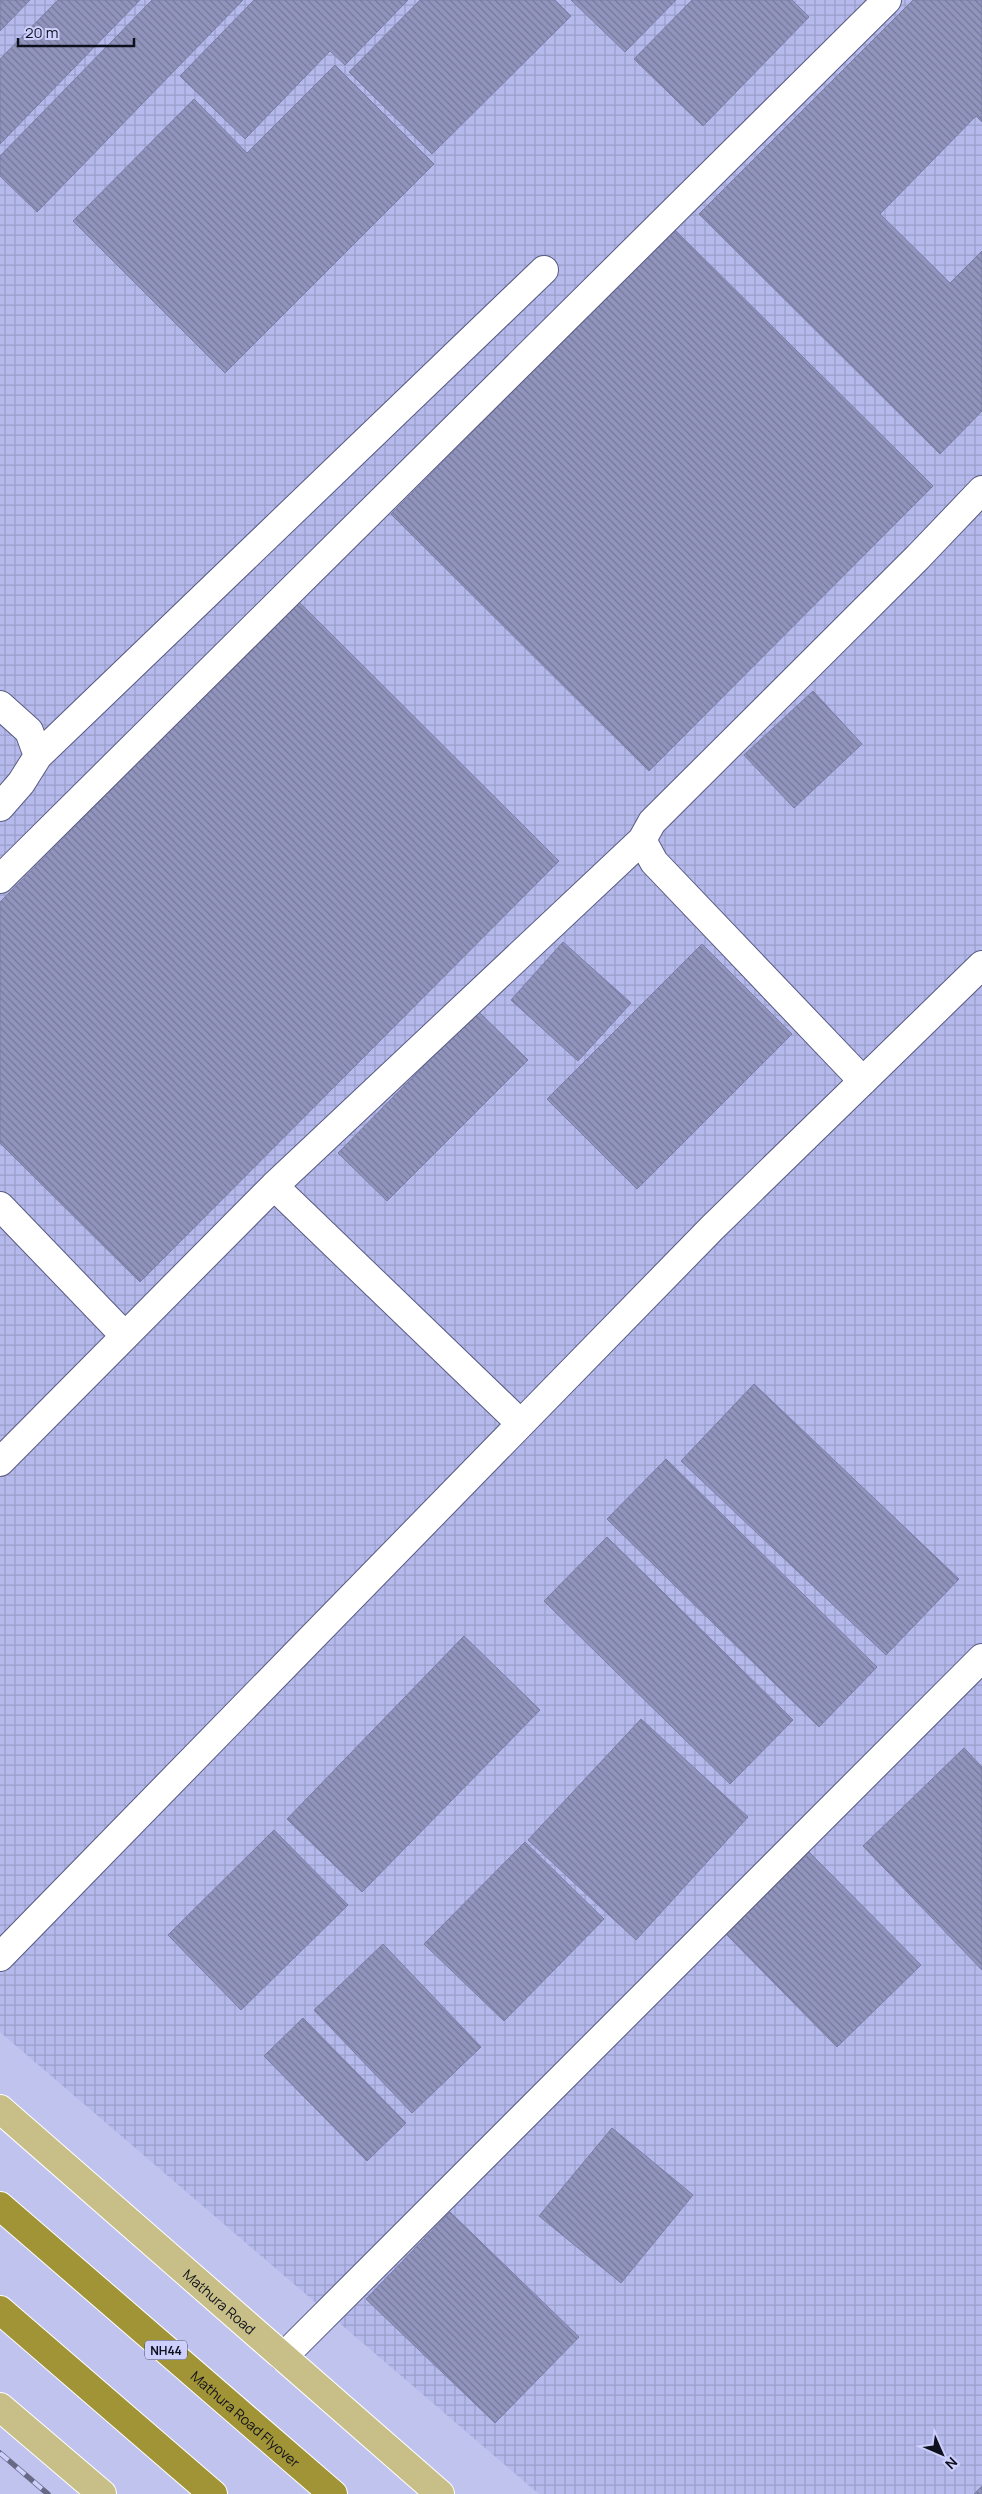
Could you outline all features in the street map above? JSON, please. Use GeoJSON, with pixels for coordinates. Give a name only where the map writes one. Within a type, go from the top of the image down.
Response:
{"type":"FeatureCollection","features":[{"type":"Feature","properties":{"kind":"highway","name":"Mathura Road Flyover"},"geometry":{"type":"LineString","coordinates":[[0,2206],[333,2494]]}},
{"type":"Feature","properties":{"kind":"highway"},"geometry":{"type":"LineString","coordinates":[[0,2310],[213,2494]]}},
{"type":"Feature","properties":{"kind":"main road","name":"Mathura Road"},"geometry":{"type":"LineString","coordinates":[[0,2109],[440,2494]]}},
{"type":"Feature","properties":{"kind":"main road"},"geometry":{"type":"LineString","coordinates":[[0,2407],[102,2494]]}},
{"type":"Feature","properties":{"kind":"lane"},"geometry":{"type":"LineString","coordinates":[[0,879],[887,0]]}},
{"type":"Feature","properties":{"kind":"lane"},"geometry":{"type":"LineString","coordinates":[[0,807],[21,783],[38,756],[544,270]]}},
{"type":"Feature","properties":{"kind":"lane"},"geometry":{"type":"LineString","coordinates":[[0,1462],[274,1186],[642,840],[652,822],[980,497]]}},
{"type":"Feature","properties":{"kind":"lane"},"geometry":{"type":"LineString","coordinates":[[0,705],[29,731],[38,756]]}},
{"type":"Feature","properties":{"kind":"lane"},"geometry":{"type":"LineString","coordinates":[[642,840],[654,862],[863,1081]]}},
{"type":"Feature","properties":{"kind":"lane"},"geometry":{"type":"LineString","coordinates":[[0,1957],[712,1228],[982,965]]}},
{"type":"Feature","properties":{"kind":"lane"},"geometry":{"type":"LineString","coordinates":[[274,1186],[520,1423]]}},
{"type":"Feature","properties":{"kind":"lane"},"geometry":{"type":"LineString","coordinates":[[0,1206],[125,1336]]}},
{"type":"Feature","properties":{"kind":"lane"},"geometry":{"type":"LineString","coordinates":[[283,2357],[982,1658]]}},
{"type":"Feature","properties":{"kind":"shaded area"},"geometry":{"type":"Polygon","coordinates":[[[0,0],[982,0],[982,2494],[539,2494],[0,2032],[0,0]]]}},
{"type":"Feature","properties":{"kind":"building"},"geometry":{"type":"Polygon","coordinates":[[[0,0],[30,0],[0,31],[0,0]]]}},
{"type":"Feature","properties":{"kind":"building"},"geometry":{"type":"Polygon","coordinates":[[[58,0],[140,0],[0,144],[0,59],[58,0]]]}},
{"type":"Feature","properties":{"kind":"building"},"geometry":{"type":"Polygon","coordinates":[[[152,0],[243,0],[37,212],[0,176],[0,156],[152,0]]]}},
{"type":"Feature","properties":{"kind":"building"},"geometry":{"type":"Polygon","coordinates":[[[254,0],[408,0],[345,65],[330,51],[245,139],[180,76],[254,0]]]}},
{"type":"Feature","properties":{"kind":"building"},"geometry":{"type":"Polygon","coordinates":[[[420,0],[555,0],[571,16],[432,154],[349,72],[420,0]]]}},
{"type":"Feature","properties":{"kind":"building"},"geometry":{"type":"Polygon","coordinates":[[[571,0],[676,0],[625,52],[571,0]]]}},
{"type":"Feature","properties":{"kind":"building"},"geometry":{"type":"Polygon","coordinates":[[[692,0],[792,0],[809,17],[703,126],[634,59],[692,0]]]}},
{"type":"Feature","properties":{"kind":"building"},"geometry":{"type":"Polygon","coordinates":[[[913,0],[982,0],[982,122],[976,116],[880,214],[950,283],[982,251],[982,411],[940,454],[699,214],[913,0]]]}},
{"type":"Feature","properties":{"kind":"building"},"geometry":{"type":"Polygon","coordinates":[[[335,65],[434,164],[225,373],[73,221],[194,99],[247,153],[335,65]]]}},
{"type":"Feature","properties":{"kind":"building"},"geometry":{"type":"Polygon","coordinates":[[[674,229],[933,486],[649,771],[391,514],[674,229]]]}},
{"type":"Feature","properties":{"kind":"building"},"geometry":{"type":"Polygon","coordinates":[[[298,601],[559,861],[140,1282],[0,1143],[0,902],[298,601]]]}},
{"type":"Feature","properties":{"kind":"building"},"geometry":{"type":"Polygon","coordinates":[[[813,691],[862,744],[794,808],[744,755],[813,691]]]}},
{"type":"Feature","properties":{"kind":"building"},"geometry":{"type":"Polygon","coordinates":[[[563,942],[631,1003],[578,1061],[511,1000],[563,942]]]}},
{"type":"Feature","properties":{"kind":"building"},"geometry":{"type":"Polygon","coordinates":[[[702,944],[792,1034],[637,1189],[547,1099],[702,944]]]}},
{"type":"Feature","properties":{"kind":"building"},"geometry":{"type":"Polygon","coordinates":[[[478,1011],[528,1060],[387,1201],[338,1153],[478,1011]]]}},
{"type":"Feature","properties":{"kind":"building"},"geometry":{"type":"Polygon","coordinates":[[[754,1384],[959,1579],[886,1655],[681,1461],[754,1384]]]}},
{"type":"Feature","properties":{"kind":"building"},"geometry":{"type":"Polygon","coordinates":[[[666,1459],[877,1667],[819,1727],[607,1519],[666,1459]]]}},
{"type":"Feature","properties":{"kind":"building"},"geometry":{"type":"Polygon","coordinates":[[[607,1537],[793,1720],[730,1784],[544,1601],[607,1537]]]}},
{"type":"Feature","properties":{"kind":"building"},"geometry":{"type":"Polygon","coordinates":[[[464,1636],[540,1710],[362,1892],[287,1819],[464,1636]]]}},
{"type":"Feature","properties":{"kind":"building"},"geometry":{"type":"Polygon","coordinates":[[[641,1719],[748,1817],[636,1940],[528,1840],[641,1719]]]}},
{"type":"Feature","properties":{"kind":"building"},"geometry":{"type":"Polygon","coordinates":[[[964,1748],[982,1767],[982,1970],[863,1846],[964,1748]]]}},
{"type":"Feature","properties":{"kind":"building"},"geometry":{"type":"Polygon","coordinates":[[[274,1830],[348,1905],[241,2010],[168,1935],[274,1830]]]}},
{"type":"Feature","properties":{"kind":"building"},"geometry":{"type":"Polygon","coordinates":[[[525,1842],[604,1919],[504,2021],[424,1944],[525,1842]]]}},
{"type":"Feature","properties":{"kind":"building"},"geometry":{"type":"Polygon","coordinates":[[[809,1852],[921,1965],[837,2047],[726,1934],[809,1852]]]}},
{"type":"Feature","properties":{"kind":"building"},"geometry":{"type":"Polygon","coordinates":[[[383,1944],[481,2047],[412,2113],[314,2010],[383,1944]]]}},
{"type":"Feature","properties":{"kind":"building"},"geometry":{"type":"Polygon","coordinates":[[[303,2018],[406,2123],[367,2161],[264,2056],[303,2018]]]}},
{"type":"Feature","properties":{"kind":"building"},"geometry":{"type":"Polygon","coordinates":[[[612,2128],[693,2195],[621,2283],[539,2216],[612,2128]]]}},
{"type":"Feature","properties":{"kind":"building"},"geometry":{"type":"Polygon","coordinates":[[[450,2212],[579,2337],[495,2423],[366,2299],[450,2212]]]}},
{"type":"Feature","properties":{"kind":"building"},"geometry":{"type":"Polygon","coordinates":[[[982,2486],[982,2494],[974,2494],[982,2486]]]}},
{"type":"Feature","properties":{"kind":"railway"},"geometry":{"type":"LineString","coordinates":[[0,2453],[48,2494]]}}]}
